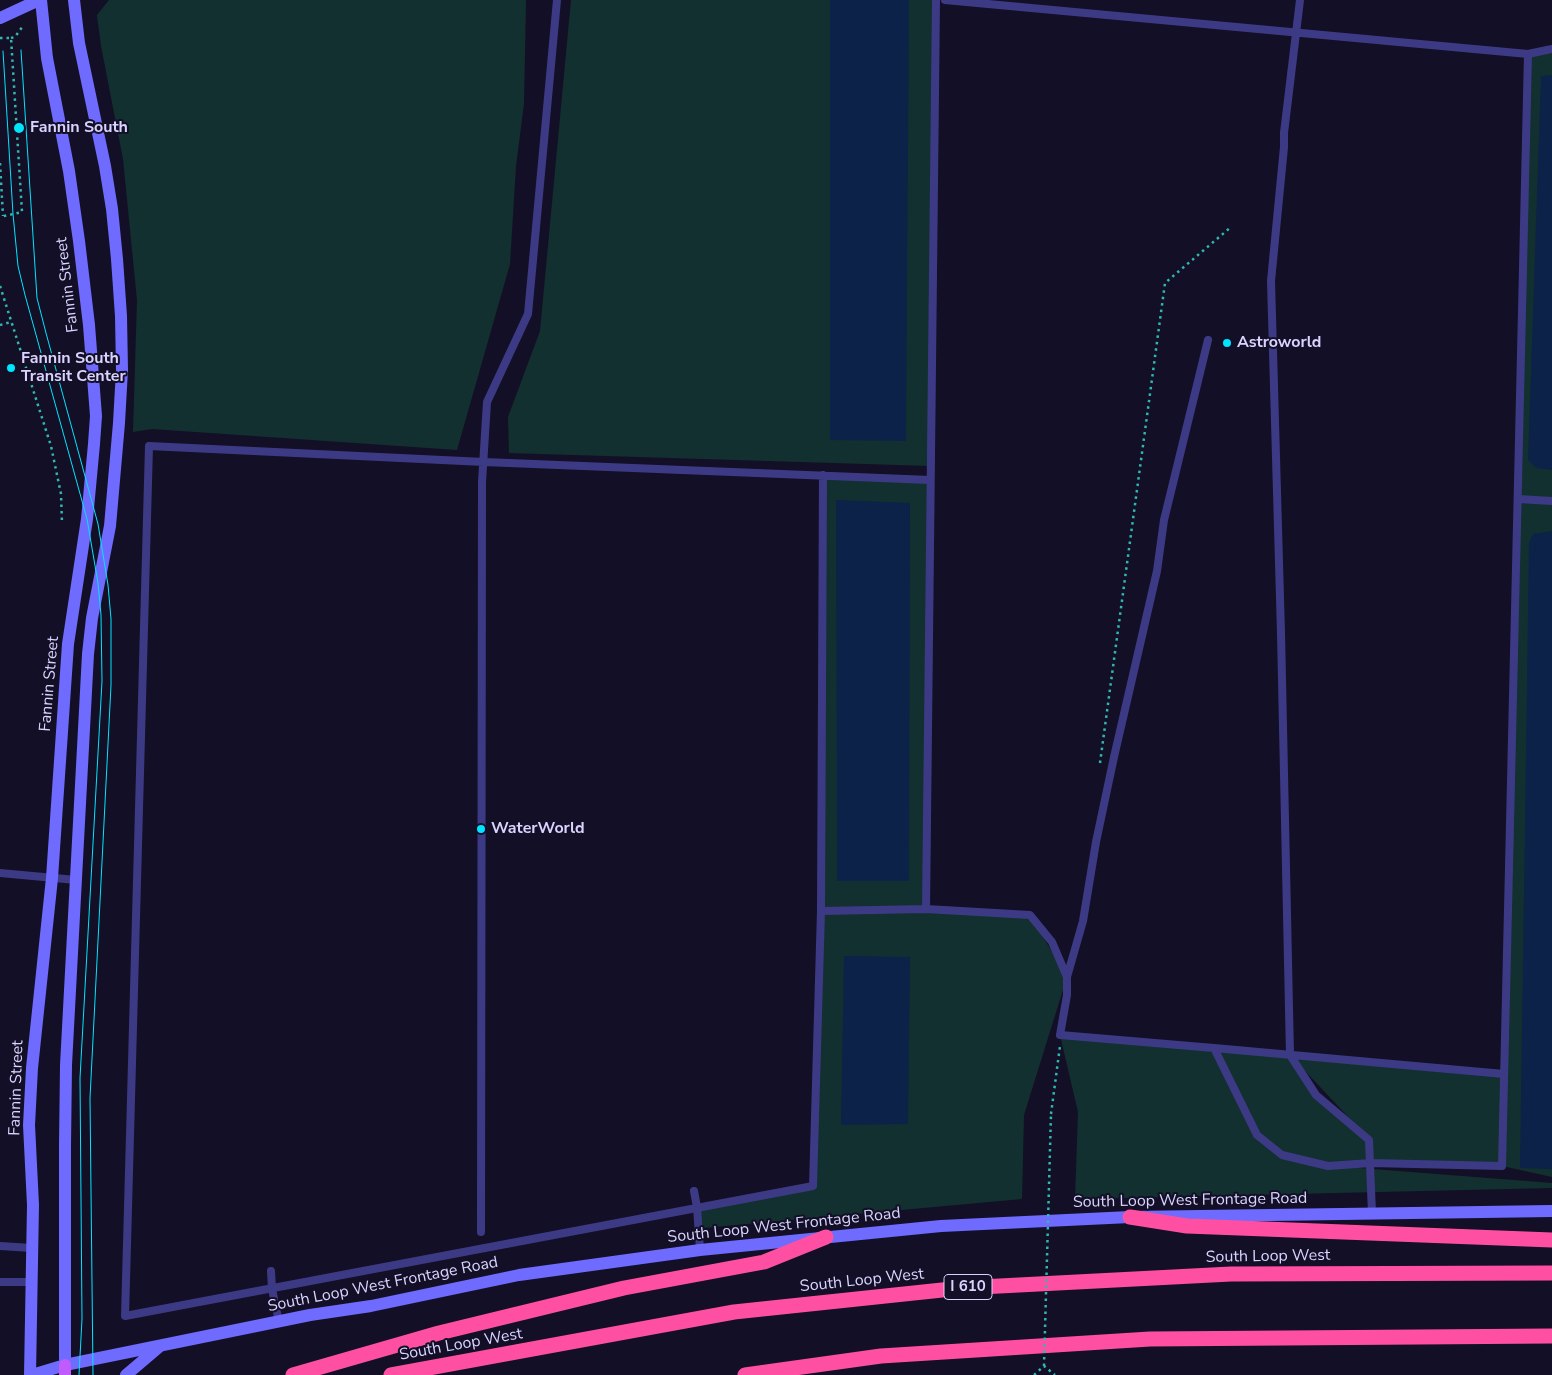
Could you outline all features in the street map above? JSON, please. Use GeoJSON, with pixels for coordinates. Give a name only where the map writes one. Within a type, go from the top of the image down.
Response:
{"type":"FeatureCollection","features":[{"type":"Feature","properties":{"kind":"highway"},"geometry":{"type":"LineString","coordinates":[[1130,1217],[1187,1226],[1552,1240]]}},
{"type":"Feature","properties":{"kind":"highway"},"geometry":{"type":"LineString","coordinates":[[293,1375],[439,1333],[624,1288],[764,1262],[826,1237]]}},
{"type":"Feature","properties":{"kind":"highway","name":"South Loop West"},"geometry":{"type":"LineString","coordinates":[[391,1375],[734,1312],[961,1288],[1230,1274],[1552,1273]]}},
{"type":"Feature","properties":{"kind":"highway"},"geometry":{"type":"LineString","coordinates":[[745,1375],[881,1356],[1150,1339],[1552,1336]]}},
{"type":"Feature","properties":{"kind":"main road"},"geometry":{"type":"LineString","coordinates":[[0,18],[40,0]]}},
{"type":"Feature","properties":{"kind":"main road","name":"Fannin Street"},"geometry":{"type":"LineString","coordinates":[[31,1375],[33,1188],[29,1125],[30,1104],[52,878],[68,644],[87,519],[96,416],[90,334],[80,242],[69,171],[47,58],[40,0]]}},
{"type":"Feature","properties":{"kind":"main road"},"geometry":{"type":"LineString","coordinates":[[65,1370],[66,1065],[89,637],[110,526],[119,423],[122,345],[118,259],[109,187],[79,43],[74,0]]}},
{"type":"Feature","properties":{"kind":"main road","name":"South Loop West Frontage Road"},"geometry":{"type":"LineString","coordinates":[[31,1375],[65,1370],[161,1346],[371,1306],[519,1275],[700,1250],[941,1226],[1130,1217],[1552,1211]]}},
{"type":"Feature","properties":{"kind":"main road"},"geometry":{"type":"LineString","coordinates":[[126,1375],[161,1346]]}},
{"type":"Feature","properties":{"kind":"lane"},"geometry":{"type":"LineString","coordinates":[[481,1232],[482,512],[484,462],[488,402],[528,314],[558,0]]}},
{"type":"Feature","properties":{"kind":"lane"},"geometry":{"type":"LineString","coordinates":[[926,909],[936,0]]}},
{"type":"Feature","properties":{"kind":"lane"},"geometry":{"type":"LineString","coordinates":[[946,0],[1528,54],[1552,49]]}},
{"type":"Feature","properties":{"kind":"lane"},"geometry":{"type":"LineString","coordinates":[[1300,0],[1284,134],[1271,280],[1290,1055],[1316,1095],[1369,1140],[1372,1213]]}},
{"type":"Feature","properties":{"kind":"lane"},"geometry":{"type":"LineString","coordinates":[[1214,1048],[1257,1136],[1282,1155],[1328,1166],[1370,1163],[1502,1166],[1528,54]]}},
{"type":"Feature","properties":{"kind":"lane"},"geometry":{"type":"LineString","coordinates":[[1208,340],[1164,520],[1157,571],[1111,771],[1083,921],[1067,977],[1067,995],[1060,1035],[1504,1074]]}},
{"type":"Feature","properties":{"kind":"lane"},"geometry":{"type":"LineString","coordinates":[[823,475],[821,911],[813,1186],[124,1316],[149,446],[484,462],[823,475],[930,480]]}},
{"type":"Feature","properties":{"kind":"lane"},"geometry":{"type":"LineString","coordinates":[[1518,499],[1552,500]]}},
{"type":"Feature","properties":{"kind":"lane"},"geometry":{"type":"LineString","coordinates":[[0,873],[76,880]]}},
{"type":"Feature","properties":{"kind":"lane"},"geometry":{"type":"LineString","coordinates":[[821,911],[926,909],[1030,915],[1052,942],[1067,977]]}},
{"type":"Feature","properties":{"kind":"lane"},"geometry":{"type":"LineString","coordinates":[[694,1191],[700,1250]]}},
{"type":"Feature","properties":{"kind":"lane"},"geometry":{"type":"LineString","coordinates":[[0,1246],[32,1248]]}},
{"type":"Feature","properties":{"kind":"lane"},"geometry":{"type":"LineString","coordinates":[[271,1271],[272,1289],[279,1322]]}},
{"type":"Feature","properties":{"kind":"lane"},"geometry":{"type":"LineString","coordinates":[[0,1282],[32,1282]]}},
{"type":"Feature","properties":{"kind":"path"},"geometry":{"type":"LineString","coordinates":[[0,38],[15,37],[23,26]]}},
{"type":"Feature","properties":{"kind":"path"},"geometry":{"type":"LineString","coordinates":[[0,163],[2,217],[22,212],[11,38]]}},
{"type":"Feature","properties":{"kind":"path"},"geometry":{"type":"LineString","coordinates":[[1099,769],[1165,283],[1231,226]]}},
{"type":"Feature","properties":{"kind":"path"},"geometry":{"type":"LineString","coordinates":[[0,286],[51,446],[61,494],[62,523]]}},
{"type":"Feature","properties":{"kind":"path"},"geometry":{"type":"LineString","coordinates":[[0,325],[11,322]]}},
{"type":"Feature","properties":{"kind":"path"},"geometry":{"type":"LineString","coordinates":[[1034,1375],[1044,1366],[1050,1114],[1062,1035]]}},
{"type":"Feature","properties":{"kind":"path"},"geometry":{"type":"LineString","coordinates":[[1044,1366],[1055,1375]]}},
{"type":"Feature","properties":{"kind":"green space"},"geometry":{"type":"Polygon","coordinates":[[[109,0],[526,0],[524,104],[516,166],[510,264],[457,450],[152,429],[133,432],[137,300],[123,159],[101,46],[97,15],[109,0]]]}},
{"type":"Feature","properties":{"kind":"green space"},"geometry":{"type":"Polygon","coordinates":[[[571,0],[933,0],[930,466],[509,453],[508,417],[540,331],[571,0]]]}},
{"type":"Feature","properties":{"kind":"green space"},"geometry":{"type":"Polygon","coordinates":[[[1552,53],[1552,1177],[1502,1166],[1334,1166],[1552,1183],[1552,1188],[1075,1199],[1078,1112],[1060,1035],[1504,1074],[1528,54],[1552,53]],[[1293,1058],[1316,1095],[1365,1135],[1293,1058]]]}},
{"type":"Feature","properties":{"kind":"green space"},"geometry":{"type":"Polygon","coordinates":[[[823,475],[930,480],[926,909],[841,911],[1030,915],[1067,977],[1024,1115],[1022,1199],[703,1228],[697,1207],[813,1186],[821,911],[823,475]]]}},
{"type":"Feature","properties":{"kind":"water"},"geometry":{"type":"Polygon","coordinates":[[[830,0],[909,0],[906,441],[830,440],[830,0]]]}},
{"type":"Feature","properties":{"kind":"water"},"geometry":{"type":"Polygon","coordinates":[[[1552,75],[1552,470],[1536,468],[1528,460],[1541,76],[1552,75]]]}},
{"type":"Feature","properties":{"kind":"water"},"geometry":{"type":"Polygon","coordinates":[[[836,500],[910,503],[909,881],[837,881],[836,500]]]}},
{"type":"Feature","properties":{"kind":"water"},"geometry":{"type":"Polygon","coordinates":[[[1552,531],[1552,1169],[1520,1168],[1529,543],[1533,534],[1552,531]]]}},
{"type":"Feature","properties":{"kind":"water"},"geometry":{"type":"Polygon","coordinates":[[[844,956],[910,957],[908,1124],[841,1125],[844,956]]]}},
{"type":"Feature","properties":{"kind":"tram line"},"geometry":{"type":"LineString","coordinates":[[21,50],[37,298],[98,524],[108,585],[111,619],[111,685],[90,1098],[93,1375]]}},
{"type":"Feature","properties":{"kind":"tram line"},"geometry":{"type":"LineString","coordinates":[[3,51],[18,266],[87,519],[98,583],[101,615],[102,681],[80,1078],[82,1319],[79,1375]]}},
{"type":"Feature","properties":{"kind":"place","name":"Fannin South"},"geometry":{"type":"Point","coordinates":[19,128]}},
{"type":"Feature","properties":{"kind":"place","name":"Astroworld"},"geometry":{"type":"Point","coordinates":[1227,343]}},
{"type":"Feature","properties":{"kind":"place","name":"Fannin South Transit Center"},"geometry":{"type":"Point","coordinates":[11,368]}},
{"type":"Feature","properties":{"kind":"place","name":"WaterWorld"},"geometry":{"type":"Point","coordinates":[481,829]}}]}
